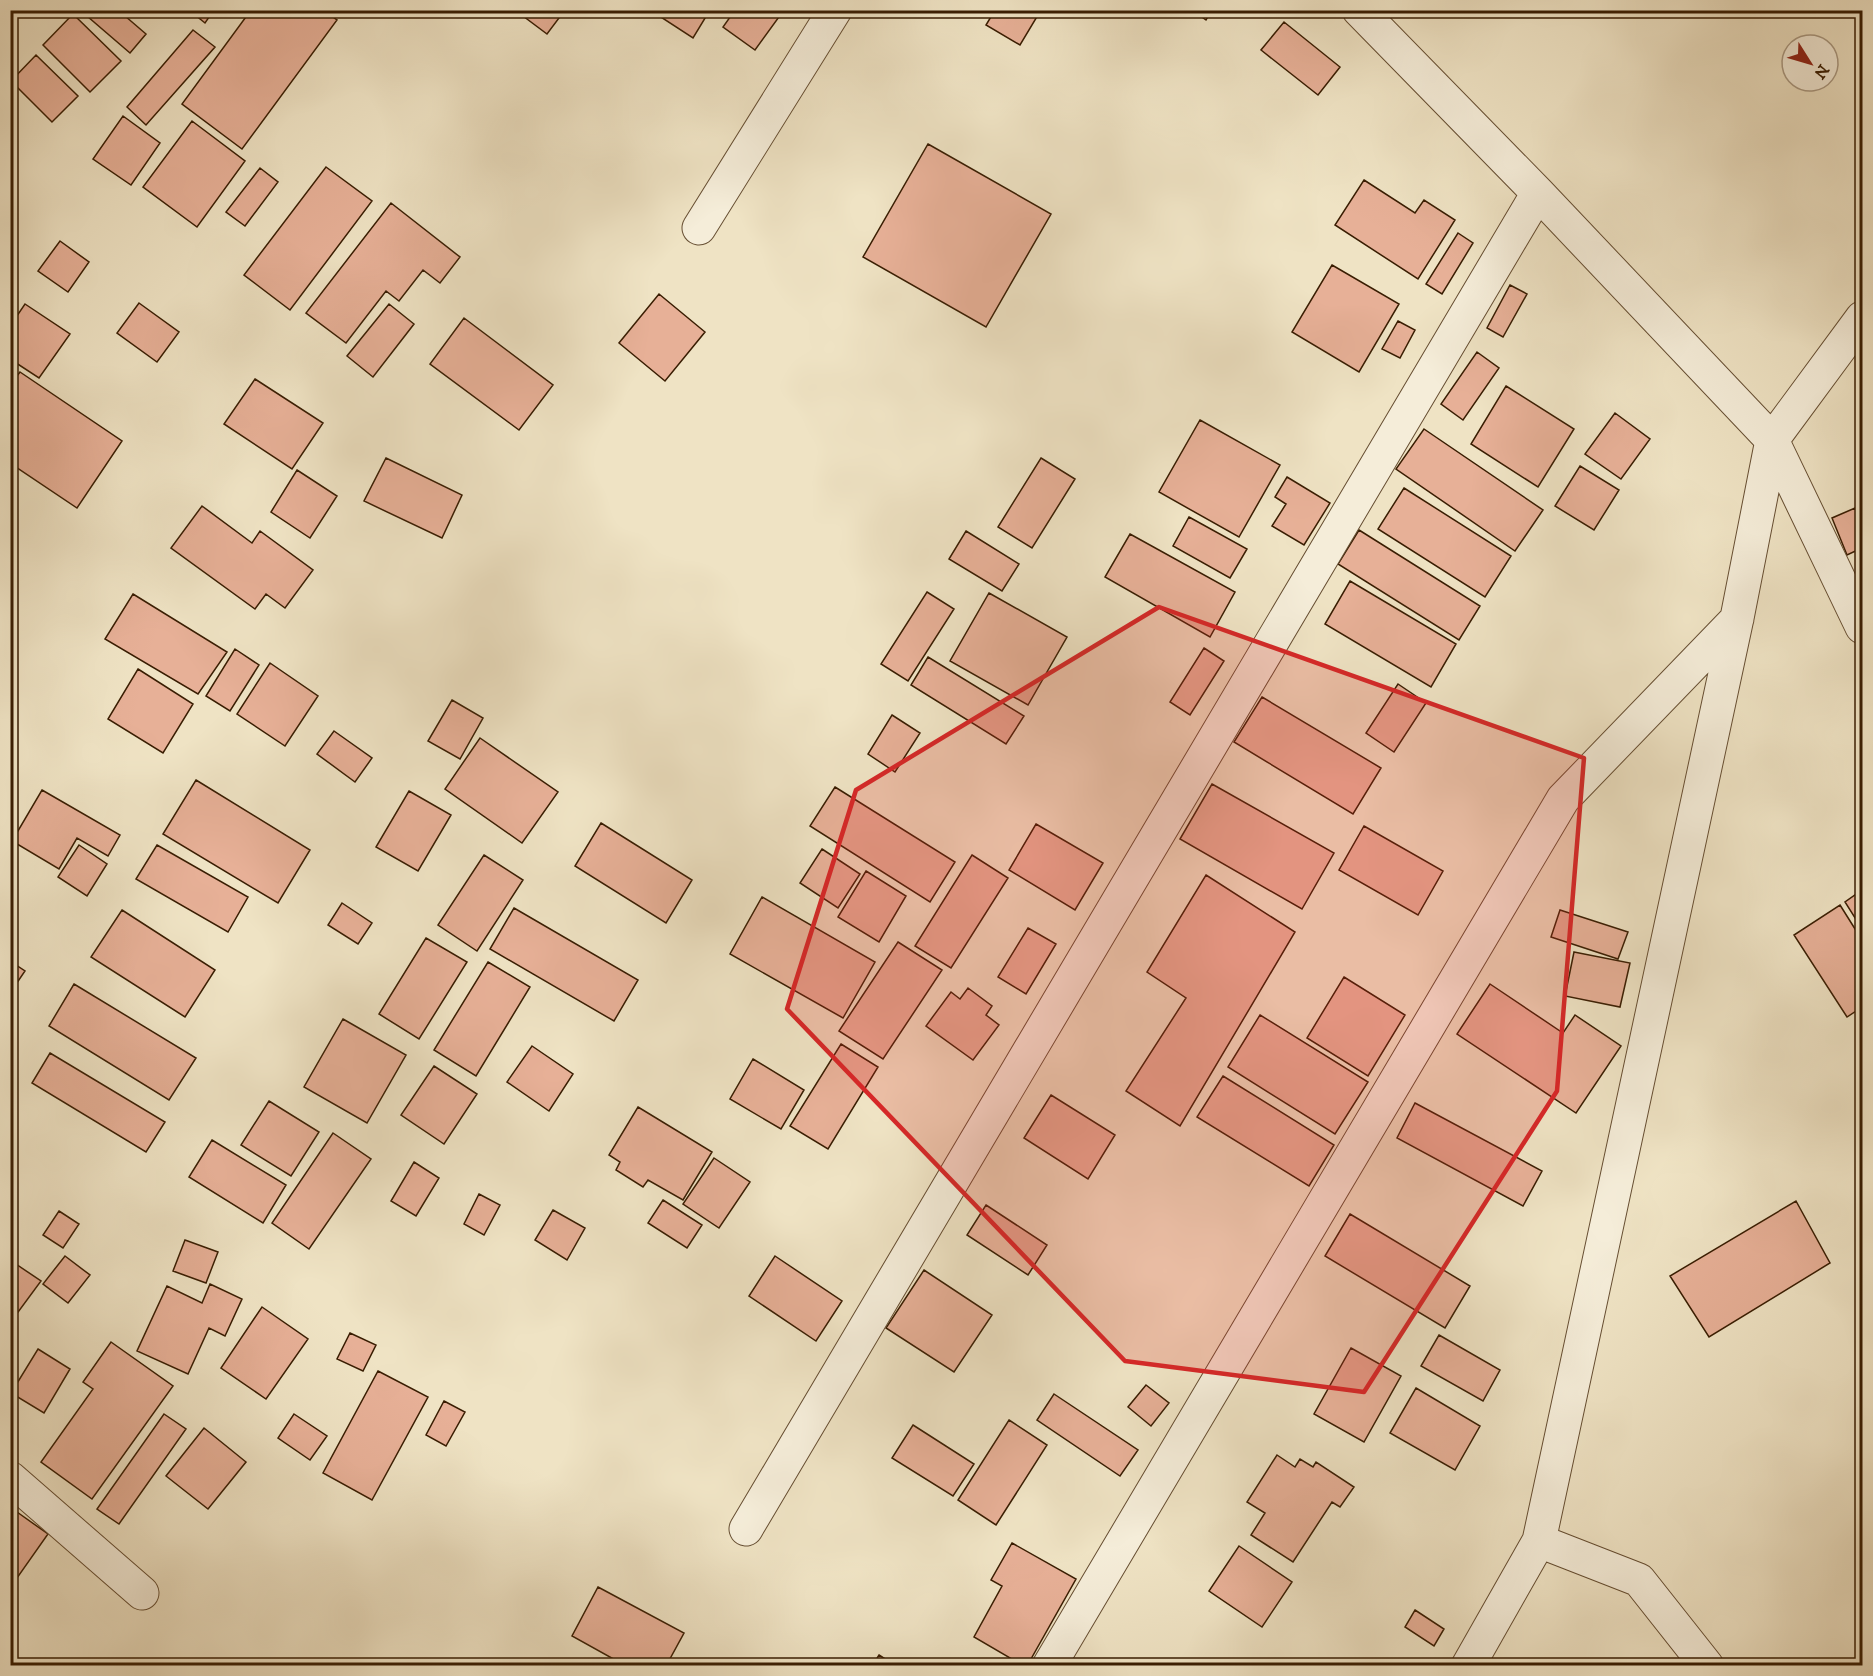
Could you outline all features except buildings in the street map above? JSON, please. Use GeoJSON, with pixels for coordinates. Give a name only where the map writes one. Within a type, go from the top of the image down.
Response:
{"type":"FeatureCollection","features":[{"type":"Feature","properties":{"kind":"street"},"geometry":{"type":"LineString","coordinates":[[699,228],[835,10]]}},
{"type":"Feature","properties":{"kind":"street"},"geometry":{"type":"LineString","coordinates":[[1359,10],[1538,193],[1772,440],[1863,627]]}},
{"type":"Feature","properties":{"kind":"street"},"geometry":{"type":"LineString","coordinates":[[746,1529],[1538,193]]}},
{"type":"Feature","properties":{"kind":"street"},"geometry":{"type":"LineString","coordinates":[[1468,1665],[1539,1541],[1737,618],[1772,440],[1863,318]]}},
{"type":"Feature","properties":{"kind":"street"},"geometry":{"type":"LineString","coordinates":[[1049,1665],[1563,799],[1737,618]]}},
{"type":"Feature","properties":{"kind":"street"},"geometry":{"type":"LineString","coordinates":[[10,1478],[142,1593]]}},
{"type":"Feature","properties":{"kind":"street"},"geometry":{"type":"LineString","coordinates":[[1539,1541],[1639,1580],[1707,1665]]}},
{"type":"Feature","properties":{"kind":"highlighted area"},"geometry":{"type":"Polygon","coordinates":[[[1159,607],[1584,758],[1557,1091],[1364,1392],[1125,1361],[787,1009],[856,790],[1159,607]]]}}]}
